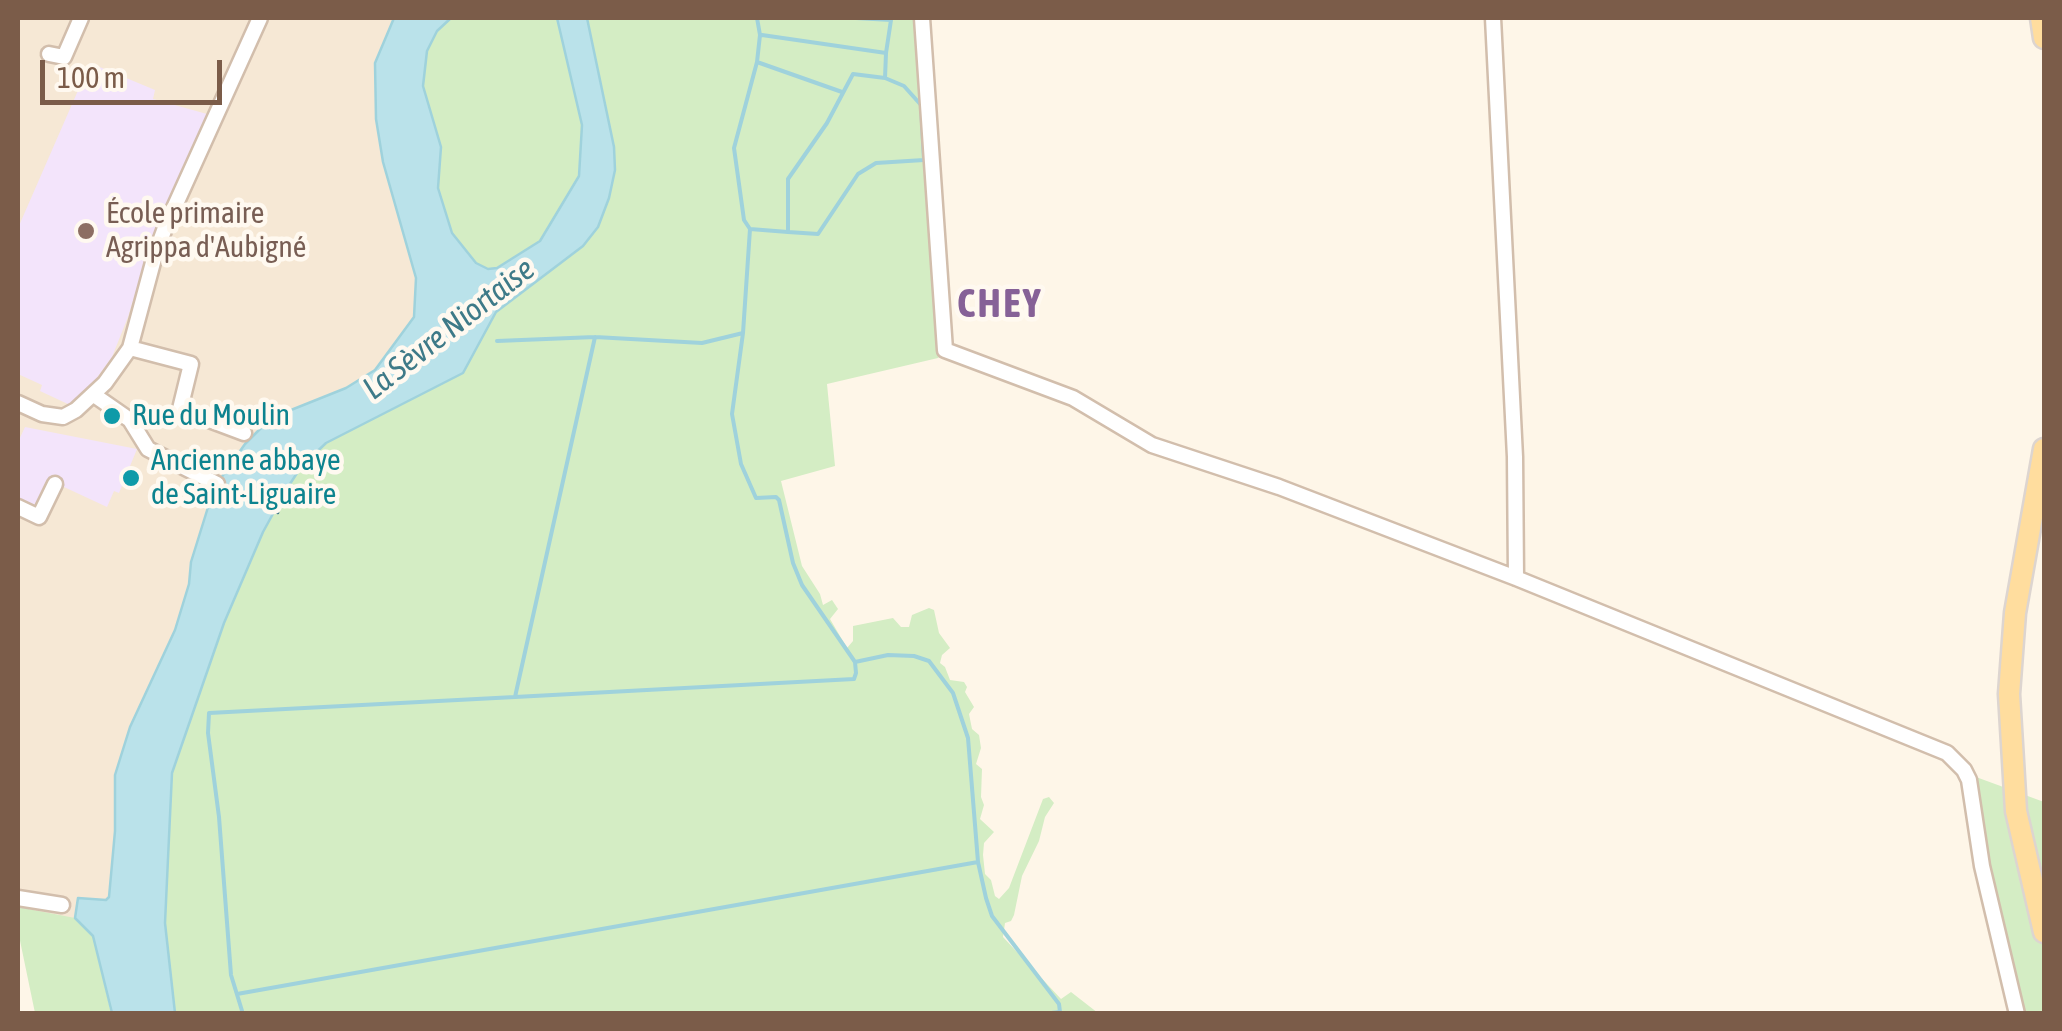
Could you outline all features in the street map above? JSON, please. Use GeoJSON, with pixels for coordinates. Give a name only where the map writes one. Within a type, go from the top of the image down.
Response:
{"type":"FeatureCollection","features":[{"type":"Feature","properties":{"kind":"main road"},"geometry":{"type":"LineString","coordinates":[[2040,18],[2044,38]]}},
{"type":"Feature","properties":{"kind":"main road"},"geometry":{"type":"LineString","coordinates":[[2044,449],[2015,614],[2009,694],[2016,811],[2044,932]]}},
{"type":"Feature","properties":{"kind":"street"},"geometry":{"type":"LineString","coordinates":[[50,54],[64,57],[81,18]]}},
{"type":"Feature","properties":{"kind":"street"},"geometry":{"type":"LineString","coordinates":[[18,403],[42,414],[63,416],[94,395],[130,348],[154,255],[260,18]]}},
{"type":"Feature","properties":{"kind":"street"},"geometry":{"type":"LineString","coordinates":[[922,18],[945,350],[1073,398],[1152,445],[1279,486],[1516,578],[1911,737],[1956,760],[1969,780],[1982,866],[2017,1014]]}},
{"type":"Feature","properties":{"kind":"street"},"geometry":{"type":"LineString","coordinates":[[1493,18],[1514,438],[1516,578]]}},
{"type":"Feature","properties":{"kind":"street"},"geometry":{"type":"LineString","coordinates":[[130,348],[192,364],[180,409],[244,432]]}},
{"type":"Feature","properties":{"kind":"street"},"geometry":{"type":"LineString","coordinates":[[94,395],[130,420],[148,449],[217,484]]}},
{"type":"Feature","properties":{"kind":"street"},"geometry":{"type":"LineString","coordinates":[[18,507],[38,517],[55,484]]}},
{"type":"Feature","properties":{"kind":"street"},"geometry":{"type":"LineString","coordinates":[[18,898],[62,905]]}},
{"type":"Feature","properties":{"kind":"shaded area"},"geometry":{"type":"Polygon","coordinates":[[[18,18],[451,18],[437,31],[414,317],[375,370],[346,388],[286,412],[262,427],[214,488],[175,630],[163,655],[119,929],[18,907],[18,18]]]}},
{"type":"Feature","properties":{"kind":"shaded area","name":"École primaire Agrippa d'Aubigné"},"geometry":{"type":"Polygon","coordinates":[[[90,63],[155,90],[153,99],[207,114],[153,235],[112,357],[91,386],[70,405],[40,391],[42,385],[18,374],[18,228],[90,63]]]}},
{"type":"Feature","properties":{"kind":"shaded area"},"geometry":{"type":"Polygon","coordinates":[[[25,427],[137,449],[119,493],[114,491],[107,507],[49,480],[35,510],[18,502],[18,442],[25,427]]]}},
{"type":"Feature","properties":{"kind":"green space"},"geometry":{"type":"Polygon","coordinates":[[[451,18],[930,18],[949,346],[938,358],[827,384],[835,466],[781,481],[802,566],[823,605],[832,600],[838,609],[830,619],[847,648],[853,641],[853,626],[893,618],[901,627],[909,627],[912,615],[929,608],[934,610],[939,633],[950,648],[940,663],[950,680],[964,682],[974,707],[969,714],[981,748],[976,764],[982,769],[984,805],[980,819],[994,832],[984,843],[985,874],[999,899],[1009,888],[1043,799],[1049,797],[1054,803],[1022,876],[1014,915],[1005,923],[1003,937],[1061,999],[1071,992],[1098,1013],[175,1014],[165,923],[172,773],[281,464],[463,373],[476,263],[452,233],[438,188],[441,147],[423,86],[427,51],[437,31],[451,18]]]}},
{"type":"Feature","properties":{"kind":"green space"},"geometry":{"type":"Polygon","coordinates":[[[1957,770],[2044,802],[2044,1013],[2011,1013],[1984,906],[1957,770]]]}},
{"type":"Feature","properties":{"kind":"green space"},"geometry":{"type":"Polygon","coordinates":[[[18,907],[75,918],[85,925],[93,936],[111,1013],[35,1013],[18,931],[18,907]]]}},
{"type":"Feature","properties":{"kind":"water","name":"La Sèvre Niortaise"},"geometry":{"type":"Polygon","coordinates":[[[394,18],[451,18],[437,31],[427,51],[423,86],[441,147],[438,188],[452,233],[476,263],[488,269],[497,268],[540,241],[579,176],[582,125],[557,18],[587,18],[614,147],[615,170],[609,198],[598,227],[583,246],[496,312],[463,373],[326,443],[301,467],[286,490],[263,532],[224,623],[172,773],[165,923],[175,1013],[112,1013],[93,936],[75,918],[78,898],[109,897],[115,775],[130,727],[175,630],[214,488],[262,427],[286,412],[346,388],[375,370],[414,317],[416,278],[383,162],[376,119],[375,63],[394,18]]]}},
{"type":"Feature","properties":{"kind":"waterway"},"geometry":{"type":"LineString","coordinates":[[750,229],[744,220],[734,148],[757,62],[757,18]]}},
{"type":"Feature","properties":{"kind":"waterway"},"geometry":{"type":"LineString","coordinates":[[856,18],[891,20],[886,53]]}},
{"type":"Feature","properties":{"kind":"waterway"},"geometry":{"type":"LineString","coordinates":[[762,35],[886,53],[885,78]]}},
{"type":"Feature","properties":{"kind":"waterway"},"geometry":{"type":"LineString","coordinates":[[757,62],[842,92]]}},
{"type":"Feature","properties":{"kind":"waterway"},"geometry":{"type":"LineString","coordinates":[[743,333],[750,229],[788,232],[818,234],[858,174],[876,163],[924,160],[921,105],[904,86],[885,78],[853,74],[827,123],[788,179],[788,232]]}},
{"type":"Feature","properties":{"kind":"waterway"},"geometry":{"type":"LineString","coordinates":[[515,697],[854,679],[856,673],[855,662],[802,585],[779,500],[756,498],[741,464],[732,414],[743,333],[702,343],[595,337]]}},
{"type":"Feature","properties":{"kind":"waterway"},"geometry":{"type":"LineString","coordinates":[[243,1014],[231,975],[209,713],[515,697],[595,337],[497,341]]}},
{"type":"Feature","properties":{"kind":"waterway"},"geometry":{"type":"LineString","coordinates":[[855,662],[888,655],[914,656],[929,661],[953,693],[968,738],[978,862],[986,898],[992,916],[1059,1004],[1060,1012],[1043,1014]]}},
{"type":"Feature","properties":{"kind":"waterway"},"geometry":{"type":"LineString","coordinates":[[237,994],[978,862]]}},
{"type":"Feature","properties":{"kind":"ferry route"},"geometry":{"type":"LineString","coordinates":[[218,483],[278,512],[278,513],[217,484],[218,483]]}},
{"type":"Feature","properties":{"kind":"place","name":"École primaire Agrippa d'Aubigné"},"geometry":{"type":"Point","coordinates":[86,231]}},
{"type":"Feature","properties":{"kind":"place","name":"Rue du Moulin"},"geometry":{"type":"Point","coordinates":[112,416]}},
{"type":"Feature","properties":{"kind":"place","name":"Ancienne abbaye de Saint-Liguaire"},"geometry":{"type":"Point","coordinates":[131,478]}},
{"type":"Feature","properties":{"kind":"district","name":"CHEY"},"geometry":{"type":"Point","coordinates":[1000,304]}}]}
